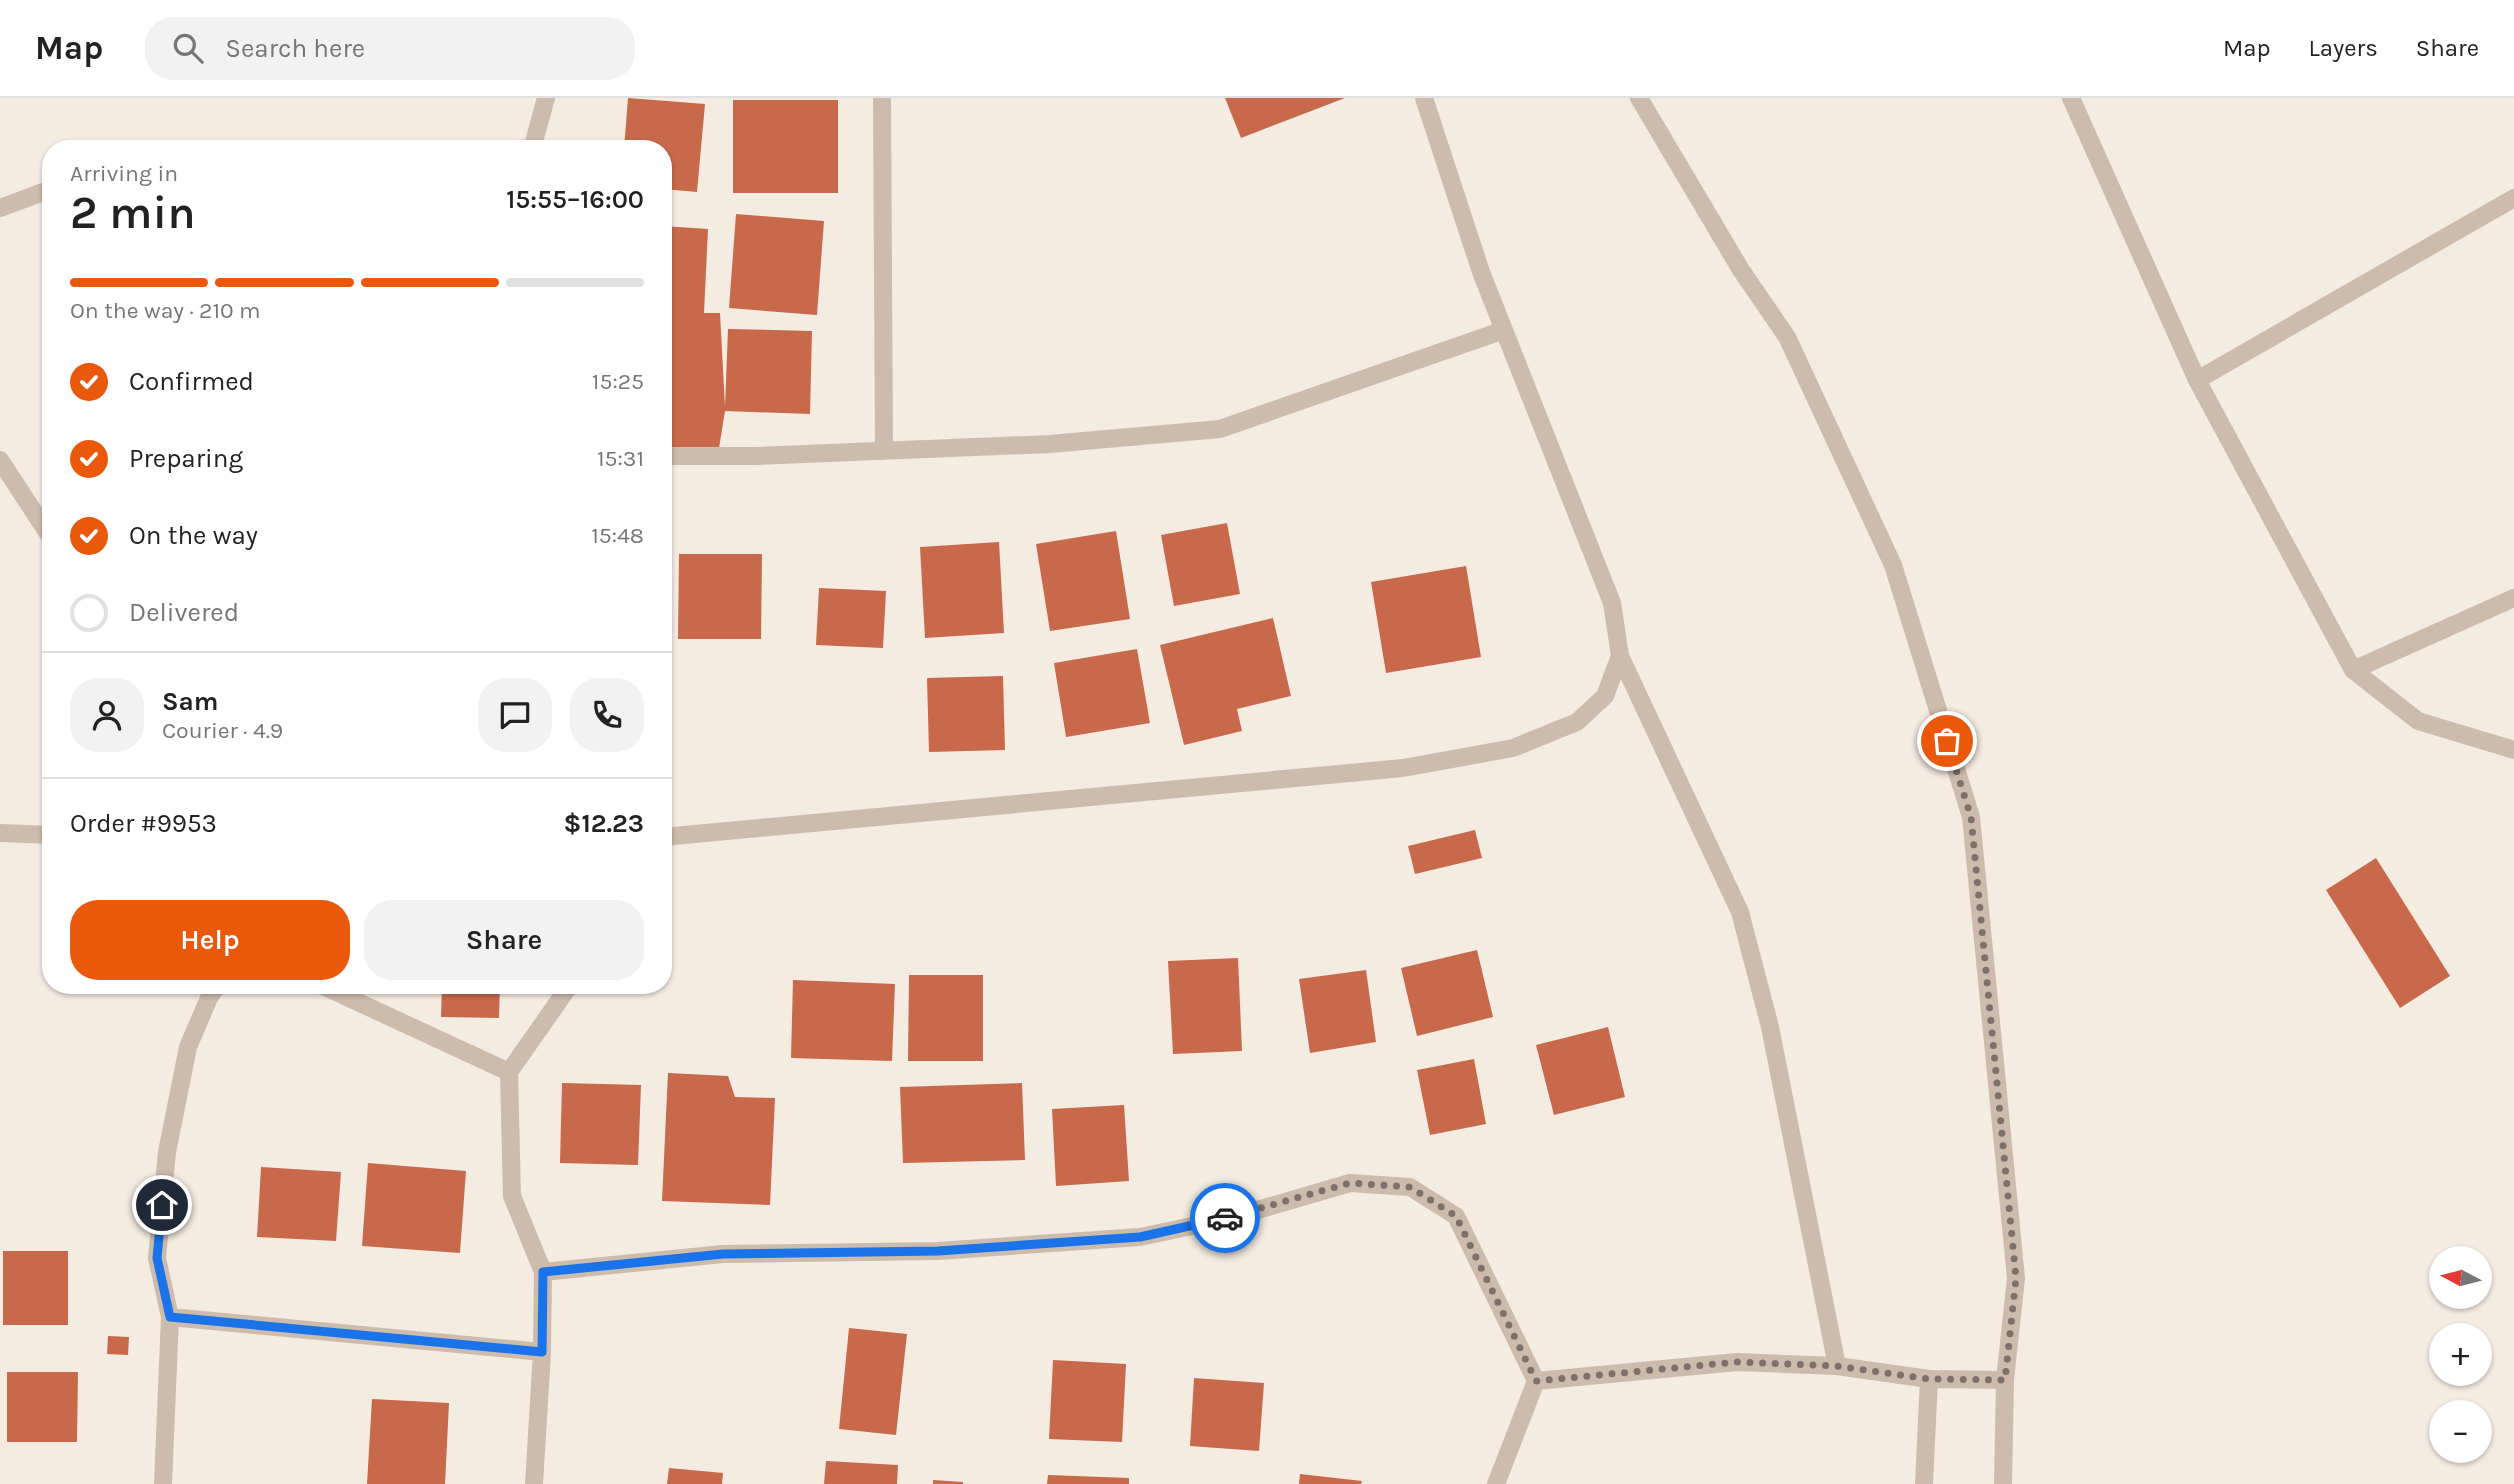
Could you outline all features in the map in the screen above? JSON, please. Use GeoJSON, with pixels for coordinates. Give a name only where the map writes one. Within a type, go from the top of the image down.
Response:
{"type":"FeatureCollection","features":[{"type":"Feature","properties":{"kind":"street"},"geometry":{"type":"LineString","coordinates":[[534,140],[545,98]]}},
{"type":"Feature","properties":{"kind":"street"},"geometry":{"type":"LineString","coordinates":[[882,98],[884,451]]}},
{"type":"Feature","properties":{"kind":"street"},"geometry":{"type":"LineString","coordinates":[[1424,98],[1464,222],[1504,330],[1612,603],[1620,656],[1741,912],[1770,1027],[1837,1366]]}},
{"type":"Feature","properties":{"kind":"street"},"geometry":{"type":"LineString","coordinates":[[1639,98],[1741,270],[1787,337],[1887,552],[1971,817],[2016,1278],[2005,1380],[2003,1484]]}},
{"type":"Feature","properties":{"kind":"street"},"geometry":{"type":"LineString","coordinates":[[2071,98],[2197,380],[2353,670],[2418,721],[2514,750]]}},
{"type":"Feature","properties":{"kind":"street"},"geometry":{"type":"LineString","coordinates":[[0,208],[42,192]]}},
{"type":"Feature","properties":{"kind":"street"},"geometry":{"type":"LineString","coordinates":[[2197,380],[2514,198]]}},
{"type":"Feature","properties":{"kind":"street"},"geometry":{"type":"LineString","coordinates":[[672,456],[1051,444],[1220,429],[1504,330]]}},
{"type":"Feature","properties":{"kind":"street"},"geometry":{"type":"LineString","coordinates":[[0,460],[42,524]]}},
{"type":"Feature","properties":{"kind":"street"},"geometry":{"type":"LineString","coordinates":[[2353,670],[2514,598]]}},
{"type":"Feature","properties":{"kind":"street"},"geometry":{"type":"LineString","coordinates":[[672,836],[1403,768],[1513,748],[1577,722],[1605,696],[1620,656]]}},
{"type":"Feature","properties":{"kind":"street"},"geometry":{"type":"LineString","coordinates":[[0,833],[42,835]]}},
{"type":"Feature","properties":{"kind":"street"},"geometry":{"type":"LineString","coordinates":[[163,1484],[170,1317],[157,1258],[167,1152],[188,1047],[212,994]]}},
{"type":"Feature","properties":{"kind":"street"},"geometry":{"type":"LineString","coordinates":[[340,994],[509,1072]]}},
{"type":"Feature","properties":{"kind":"street"},"geometry":{"type":"LineString","coordinates":[[534,1484],[542,1352],[543,1272],[512,1196],[509,1072],[564,994]]}},
{"type":"Feature","properties":{"kind":"street"},"geometry":{"type":"LineString","coordinates":[[543,1272],[723,1254],[938,1251],[1140,1237],[1230,1217],[1350,1183],[1410,1187],[1456,1216],[1536,1381],[1496,1484]]}},
{"type":"Feature","properties":{"kind":"street"},"geometry":{"type":"LineString","coordinates":[[170,1317],[542,1352]]}},
{"type":"Feature","properties":{"kind":"street"},"geometry":{"type":"LineString","coordinates":[[1536,1381],[1737,1362],[1837,1366],[1929,1379],[2005,1380]]}},
{"type":"Feature","properties":{"kind":"street"},"geometry":{"type":"LineString","coordinates":[[1924,1484],[1929,1379]]}},
{"type":"Feature","properties":{"kind":"building"},"geometry":{"type":"Polygon","coordinates":[[[628,98],[705,104],[697,192],[672,190],[672,140],[625,140],[628,98]]]}},
{"type":"Feature","properties":{"kind":"building"},"geometry":{"type":"Polygon","coordinates":[[[1225,98],[1345,98],[1241,138],[1225,98]]]}},
{"type":"Feature","properties":{"kind":"building"},"geometry":{"type":"Polygon","coordinates":[[[733,100],[838,100],[838,193],[733,193],[733,100]]]}},
{"type":"Feature","properties":{"kind":"building"},"geometry":{"type":"Polygon","coordinates":[[[736,214],[824,221],[817,315],[729,308],[736,214]]]}},
{"type":"Feature","properties":{"kind":"building"},"geometry":{"type":"Polygon","coordinates":[[[672,227],[708,229],[704,313],[720,313],[725,407],[728,329],[812,331],[810,414],[725,411],[719,448],[672,448],[672,227]]]}},
{"type":"Feature","properties":{"kind":"building"},"geometry":{"type":"Polygon","coordinates":[[[1227,523],[1240,594],[1174,606],[1161,535],[1227,523]]]}},
{"type":"Feature","properties":{"kind":"building"},"geometry":{"type":"Polygon","coordinates":[[[1116,531],[1130,619],[1050,631],[1036,544],[1116,531]]]}},
{"type":"Feature","properties":{"kind":"building"},"geometry":{"type":"Polygon","coordinates":[[[999,542],[1004,633],[925,638],[920,547],[999,542]]]}},
{"type":"Feature","properties":{"kind":"building"},"geometry":{"type":"Polygon","coordinates":[[[679,554],[762,554],[761,639],[678,639],[679,554]]]}},
{"type":"Feature","properties":{"kind":"building"},"geometry":{"type":"Polygon","coordinates":[[[1466,566],[1481,657],[1386,673],[1371,582],[1466,566]]]}},
{"type":"Feature","properties":{"kind":"building"},"geometry":{"type":"Polygon","coordinates":[[[819,588],[886,591],[883,648],[816,645],[819,588]]]}},
{"type":"Feature","properties":{"kind":"building"},"geometry":{"type":"Polygon","coordinates":[[[1273,618],[1291,696],[1237,709],[1242,731],[1184,745],[1160,645],[1273,618]]]}},
{"type":"Feature","properties":{"kind":"building"},"geometry":{"type":"Polygon","coordinates":[[[1137,649],[1150,723],[1066,737],[1054,663],[1137,649]]]}},
{"type":"Feature","properties":{"kind":"building"},"geometry":{"type":"Polygon","coordinates":[[[1003,676],[1005,750],[929,752],[927,678],[1003,676]]]}},
{"type":"Feature","properties":{"kind":"building"},"geometry":{"type":"Polygon","coordinates":[[[1475,830],[1482,858],[1415,874],[1408,846],[1475,830]]]}},
{"type":"Feature","properties":{"kind":"building"},"geometry":{"type":"Polygon","coordinates":[[[2376,858],[2450,976],[2400,1008],[2326,890],[2376,858]]]}},
{"type":"Feature","properties":{"kind":"building"},"geometry":{"type":"Polygon","coordinates":[[[1477,950],[1493,1017],[1417,1036],[1401,968],[1477,950]]]}},
{"type":"Feature","properties":{"kind":"building"},"geometry":{"type":"Polygon","coordinates":[[[1238,958],[1242,1051],[1173,1054],[1168,961],[1238,958]]]}},
{"type":"Feature","properties":{"kind":"building"},"geometry":{"type":"Polygon","coordinates":[[[1366,970],[1376,1042],[1310,1053],[1299,979],[1366,970]]]}},
{"type":"Feature","properties":{"kind":"building"},"geometry":{"type":"Polygon","coordinates":[[[909,975],[983,975],[983,1061],[908,1061],[909,975]]]}},
{"type":"Feature","properties":{"kind":"building"},"geometry":{"type":"Polygon","coordinates":[[[793,980],[895,984],[892,1061],[791,1058],[793,980]]]}},
{"type":"Feature","properties":{"kind":"building"},"geometry":{"type":"Polygon","coordinates":[[[442,994],[500,994],[499,1018],[441,1017],[442,994]]]}},
{"type":"Feature","properties":{"kind":"building"},"geometry":{"type":"Polygon","coordinates":[[[1608,1027],[1625,1097],[1554,1115],[1536,1045],[1608,1027]]]}},
{"type":"Feature","properties":{"kind":"building"},"geometry":{"type":"Polygon","coordinates":[[[1474,1059],[1486,1124],[1430,1135],[1417,1070],[1474,1059]]]}},
{"type":"Feature","properties":{"kind":"building"},"geometry":{"type":"Polygon","coordinates":[[[668,1073],[728,1076],[735,1097],[775,1098],[770,1205],[662,1201],[668,1073]]]}},
{"type":"Feature","properties":{"kind":"building"},"geometry":{"type":"Polygon","coordinates":[[[562,1083],[641,1085],[638,1165],[560,1163],[562,1083]]]}},
{"type":"Feature","properties":{"kind":"building"},"geometry":{"type":"Polygon","coordinates":[[[1022,1083],[1025,1160],[903,1163],[900,1087],[1022,1083]]]}},
{"type":"Feature","properties":{"kind":"building"},"geometry":{"type":"Polygon","coordinates":[[[1124,1105],[1129,1181],[1056,1186],[1052,1109],[1124,1105]]]}},
{"type":"Feature","properties":{"kind":"building"},"geometry":{"type":"Polygon","coordinates":[[[368,1163],[466,1171],[460,1253],[362,1246],[368,1163]]]}},
{"type":"Feature","properties":{"kind":"building"},"geometry":{"type":"Polygon","coordinates":[[[261,1167],[341,1172],[336,1241],[257,1237],[261,1167]]]}},
{"type":"Feature","properties":{"kind":"building"},"geometry":{"type":"Polygon","coordinates":[[[3,1251],[68,1251],[68,1325],[3,1325],[3,1251]]]}},
{"type":"Feature","properties":{"kind":"building"},"geometry":{"type":"Polygon","coordinates":[[[849,1328],[907,1334],[896,1435],[839,1429],[849,1328]]]}},
{"type":"Feature","properties":{"kind":"building"},"geometry":{"type":"Polygon","coordinates":[[[108,1336],[129,1337],[128,1355],[107,1354],[108,1336]]]}},
{"type":"Feature","properties":{"kind":"building"},"geometry":{"type":"Polygon","coordinates":[[[1053,1360],[1126,1364],[1122,1442],[1049,1439],[1053,1360]]]}},
{"type":"Feature","properties":{"kind":"building"},"geometry":{"type":"Polygon","coordinates":[[[7,1372],[78,1372],[77,1442],[7,1442],[7,1372]]]}},
{"type":"Feature","properties":{"kind":"building"},"geometry":{"type":"Polygon","coordinates":[[[1194,1378],[1264,1383],[1259,1451],[1190,1446],[1194,1378]]]}},
{"type":"Feature","properties":{"kind":"building"},"geometry":{"type":"Polygon","coordinates":[[[372,1399],[449,1403],[445,1484],[367,1484],[372,1399]]]}},
{"type":"Feature","properties":{"kind":"building"},"geometry":{"type":"Polygon","coordinates":[[[826,1461],[898,1465],[897,1484],[824,1484],[826,1461]]]}},
{"type":"Feature","properties":{"kind":"building"},"geometry":{"type":"Polygon","coordinates":[[[669,1468],[723,1473],[722,1484],[667,1484],[669,1468]]]}},
{"type":"Feature","properties":{"kind":"building"},"geometry":{"type":"Polygon","coordinates":[[[1300,1474],[1362,1481],[1361,1484],[1299,1484],[1300,1474]]]}},
{"type":"Feature","properties":{"kind":"building"},"geometry":{"type":"Polygon","coordinates":[[[1048,1475],[1129,1478],[1129,1484],[1047,1484],[1048,1475]]]}},
{"type":"Feature","properties":{"kind":"building"},"geometry":{"type":"Polygon","coordinates":[[[933,1480],[963,1482],[963,1484],[933,1484],[933,1480]]]}},
{"type":"Feature","properties":{"kind":"way so far"},"geometry":{"type":"LineString","coordinates":[[1225,1218],[1350,1183],[1410,1187],[1456,1216],[1536,1381],[1737,1362],[1837,1366],[1929,1379],[2005,1380],[2016,1278],[1971,817],[1947,741]]}},
{"type":"Feature","properties":{"kind":"route"},"geometry":{"type":"LineString","coordinates":[[162,1205],[157,1258],[170,1317],[542,1352],[543,1272],[723,1254],[938,1251],[1140,1237],[1225,1218]]}}]}
